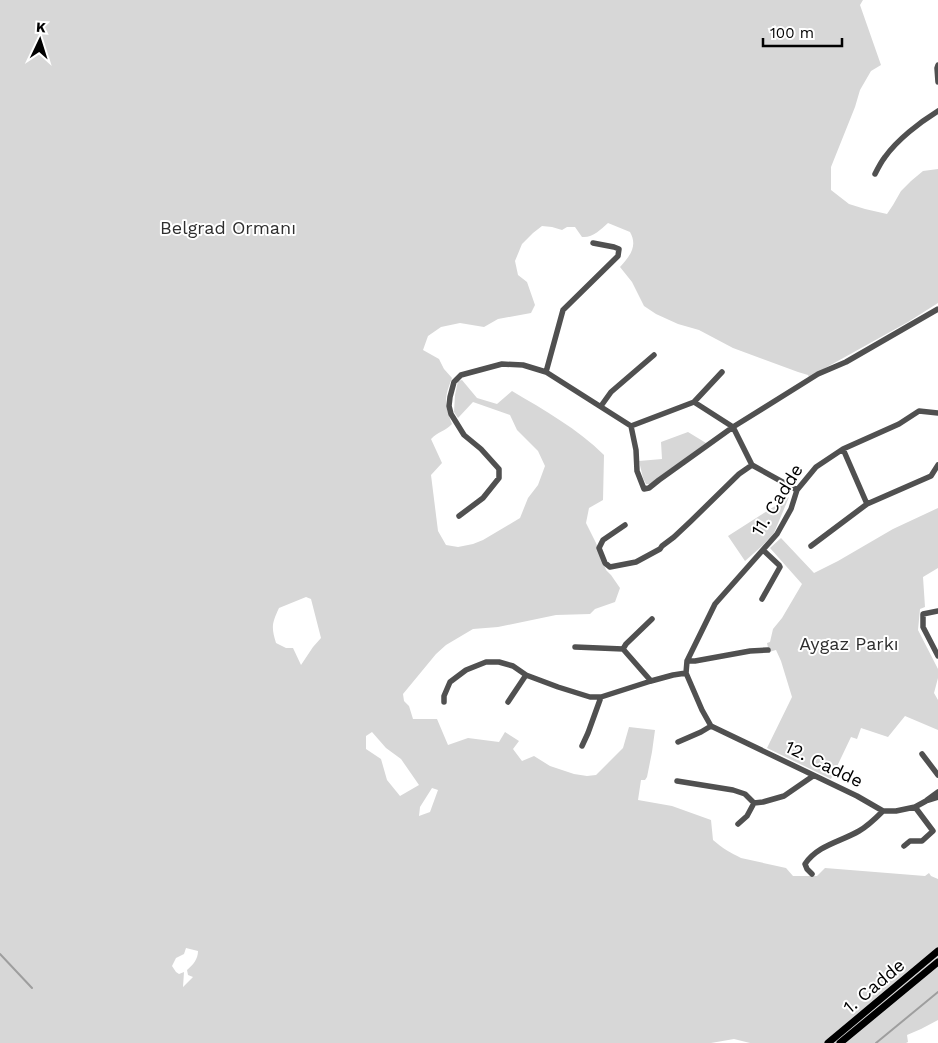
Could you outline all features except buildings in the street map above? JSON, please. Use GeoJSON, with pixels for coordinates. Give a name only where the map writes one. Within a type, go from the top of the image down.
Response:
{"type":"FeatureCollection","features":[{"type":"Feature","properties":{"kind":"main road","name":"1. Cadde"},"geometry":{"type":"LineString","coordinates":[[828,1043],[938,951]]}},
{"type":"Feature","properties":{"kind":"main road","name":"1. Cadde"},"geometry":{"type":"LineString","coordinates":[[840,1043],[938,962]]}},
{"type":"Feature","properties":{"kind":"street"},"geometry":{"type":"LineString","coordinates":[[938,65],[938,82]]}},
{"type":"Feature","properties":{"kind":"street"},"geometry":{"type":"LineString","coordinates":[[875,174],[886,155],[902,139],[938,111]]}},
{"type":"Feature","properties":{"kind":"street"},"geometry":{"type":"LineString","coordinates":[[546,372],[563,310],[618,256],[619,249],[594,243]]}},
{"type":"Feature","properties":{"kind":"street"},"geometry":{"type":"LineString","coordinates":[[458,516],[483,498],[499,478],[499,469],[482,449],[464,434],[451,414],[449,406],[450,397],[454,382],[461,375],[502,364],[523,365],[546,372],[601,406],[631,426],[636,450],[637,470],[644,489],[650,488],[733,428],[818,374],[846,362],[938,309]]}},
{"type":"Feature","properties":{"kind":"street"},"geometry":{"type":"LineString","coordinates":[[601,406],[611,392],[654,355]]}},
{"type":"Feature","properties":{"kind":"street"},"geometry":{"type":"LineString","coordinates":[[631,426],[694,402],[722,372]]}},
{"type":"Feature","properties":{"kind":"street"},"geometry":{"type":"LineString","coordinates":[[694,402],[733,428],[752,465],[797,490]]}},
{"type":"Feature","properties":{"kind":"street","name":"11. Cadde"},"geometry":{"type":"LineString","coordinates":[[687,661],[715,604],[777,534],[791,508],[797,490],[816,466],[843,449],[899,424],[919,411],[938,413]]}},
{"type":"Feature","properties":{"kind":"street"},"geometry":{"type":"LineString","coordinates":[[843,449],[867,504]]}},
{"type":"Feature","properties":{"kind":"street"},"geometry":{"type":"LineString","coordinates":[[625,525],[603,540],[599,548],[605,563],[610,567],[636,562],[660,549],[739,474],[752,465]]}},
{"type":"Feature","properties":{"kind":"street"},"geometry":{"type":"LineString","coordinates":[[811,546],[867,504],[931,476],[938,465]]}},
{"type":"Feature","properties":{"kind":"street"},"geometry":{"type":"LineString","coordinates":[[762,599],[780,567],[763,550]]}},
{"type":"Feature","properties":{"kind":"street"},"geometry":{"type":"LineString","coordinates":[[938,611],[923,614],[922,627],[938,656]]}},
{"type":"Feature","properties":{"kind":"street"},"geometry":{"type":"LineString","coordinates":[[623,649],[652,619]]}},
{"type":"Feature","properties":{"kind":"street"},"geometry":{"type":"LineString","coordinates":[[575,647],[623,649],[651,681]]}},
{"type":"Feature","properties":{"kind":"street"},"geometry":{"type":"LineString","coordinates":[[678,742],[711,726],[686,673],[687,661],[768,650]]}},
{"type":"Feature","properties":{"kind":"street"},"geometry":{"type":"LineString","coordinates":[[444,702],[444,696],[450,682],[466,670],[486,662],[499,662],[513,666],[526,675],[558,687],[590,696],[601,697],[651,681],[686,673]]}},
{"type":"Feature","properties":{"kind":"street"},"geometry":{"type":"LineString","coordinates":[[508,702],[526,675]]}},
{"type":"Feature","properties":{"kind":"street"},"geometry":{"type":"LineString","coordinates":[[582,746],[601,697]]}},
{"type":"Feature","properties":{"kind":"street","name":"12. Cadde"},"geometry":{"type":"LineString","coordinates":[[711,726],[857,796],[884,811]]}},
{"type":"Feature","properties":{"kind":"street"},"geometry":{"type":"LineString","coordinates":[[922,754],[938,775]]}},
{"type":"Feature","properties":{"kind":"street"},"geometry":{"type":"LineString","coordinates":[[754,803],[784,796],[813,776]]}},
{"type":"Feature","properties":{"kind":"street"},"geometry":{"type":"LineString","coordinates":[[677,781],[739,792],[745,794],[754,803]]}},
{"type":"Feature","properties":{"kind":"street"},"geometry":{"type":"LineString","coordinates":[[926,801],[938,792]]}},
{"type":"Feature","properties":{"kind":"street"},"geometry":{"type":"LineString","coordinates":[[812,874],[805,864],[810,857],[827,845],[860,831],[884,811],[896,811],[914,807],[938,797]]}},
{"type":"Feature","properties":{"kind":"street"},"geometry":{"type":"LineString","coordinates":[[738,824],[746,816],[754,803]]}},
{"type":"Feature","properties":{"kind":"street"},"geometry":{"type":"LineString","coordinates":[[904,846],[910,841],[922,841],[933,831],[914,807]]}},
{"type":"Feature","properties":{"kind":"green space","name":"Belgrad Ormanı"},"geometry":{"type":"Polygon","coordinates":[[[0,0],[863,0],[860,5],[881,65],[871,71],[860,90],[831,167],[831,190],[849,204],[887,214],[901,191],[911,181],[923,171],[938,169],[938,303],[908,322],[809,377],[808,375],[733,348],[699,330],[678,324],[656,314],[644,306],[632,282],[620,267],[632,251],[633,242],[630,232],[608,223],[593,235],[582,237],[575,227],[567,227],[562,230],[542,226],[522,244],[515,261],[518,275],[527,282],[535,305],[531,313],[498,319],[484,327],[460,323],[441,327],[428,336],[423,350],[439,359],[444,369],[452,378],[447,391],[446,401],[452,424],[431,439],[442,463],[431,475],[438,531],[446,545],[458,547],[483,540],[520,518],[528,498],[538,485],[545,466],[538,451],[517,430],[510,415],[473,402],[458,418],[454,412],[458,381],[462,380],[477,398],[497,404],[512,391],[572,428],[604,455],[603,500],[589,508],[586,523],[606,570],[620,588],[615,602],[595,609],[590,614],[556,615],[498,627],[473,629],[446,645],[436,654],[403,694],[404,701],[409,706],[413,719],[437,719],[448,745],[468,738],[499,742],[505,732],[519,741],[513,749],[522,761],[534,756],[550,766],[587,776],[596,775],[623,748],[629,727],[655,730],[647,777],[645,780],[641,780],[638,800],[672,806],[711,820],[713,840],[737,856],[786,868],[793,876],[817,876],[825,868],[925,876],[929,873],[938,879],[938,1020],[907,1035],[908,1042],[906,1043],[750,1043],[734,1039],[711,1043],[0,1043],[0,0]],[[306,597],[279,608],[273,625],[276,643],[286,648],[293,648],[301,665],[321,638],[311,599],[306,597]],[[372,732],[366,736],[366,749],[381,759],[387,780],[400,796],[419,785],[401,759],[386,748],[372,732]],[[432,788],[420,807],[419,816],[430,812],[438,790],[432,788]],[[186,948],[184,954],[176,958],[172,966],[179,974],[184,972],[183,987],[193,977],[188,975],[187,970],[195,962],[198,951],[186,948]]]}},
{"type":"Feature","properties":{"kind":"green space"},"geometry":{"type":"Polygon","coordinates":[[[688,432],[706,443],[650,484],[646,484],[639,461],[662,459],[661,442],[688,432]]]}},
{"type":"Feature","properties":{"kind":"green space"},"geometry":{"type":"Polygon","coordinates":[[[789,497],[774,533],[745,561],[728,536],[789,497]]]}},
{"type":"Feature","properties":{"kind":"green space","name":"Aygaz Parkı"},"geometry":{"type":"Polygon","coordinates":[[[938,508],[938,568],[923,577],[925,607],[920,609],[918,630],[938,669],[934,693],[938,700],[938,730],[905,716],[888,737],[861,728],[857,739],[851,737],[831,779],[767,748],[792,697],[776,650],[769,652],[767,643],[770,642],[773,629],[782,618],[802,584],[770,548],[781,538],[814,573],[893,529],[938,508]]]}},
{"type":"Feature","properties":{"kind":"waterway"},"geometry":{"type":"LineString","coordinates":[[0,954],[32,988]]}},
{"type":"Feature","properties":{"kind":"waterway"},"geometry":{"type":"LineString","coordinates":[[876,1043],[938,992]]}}]}
